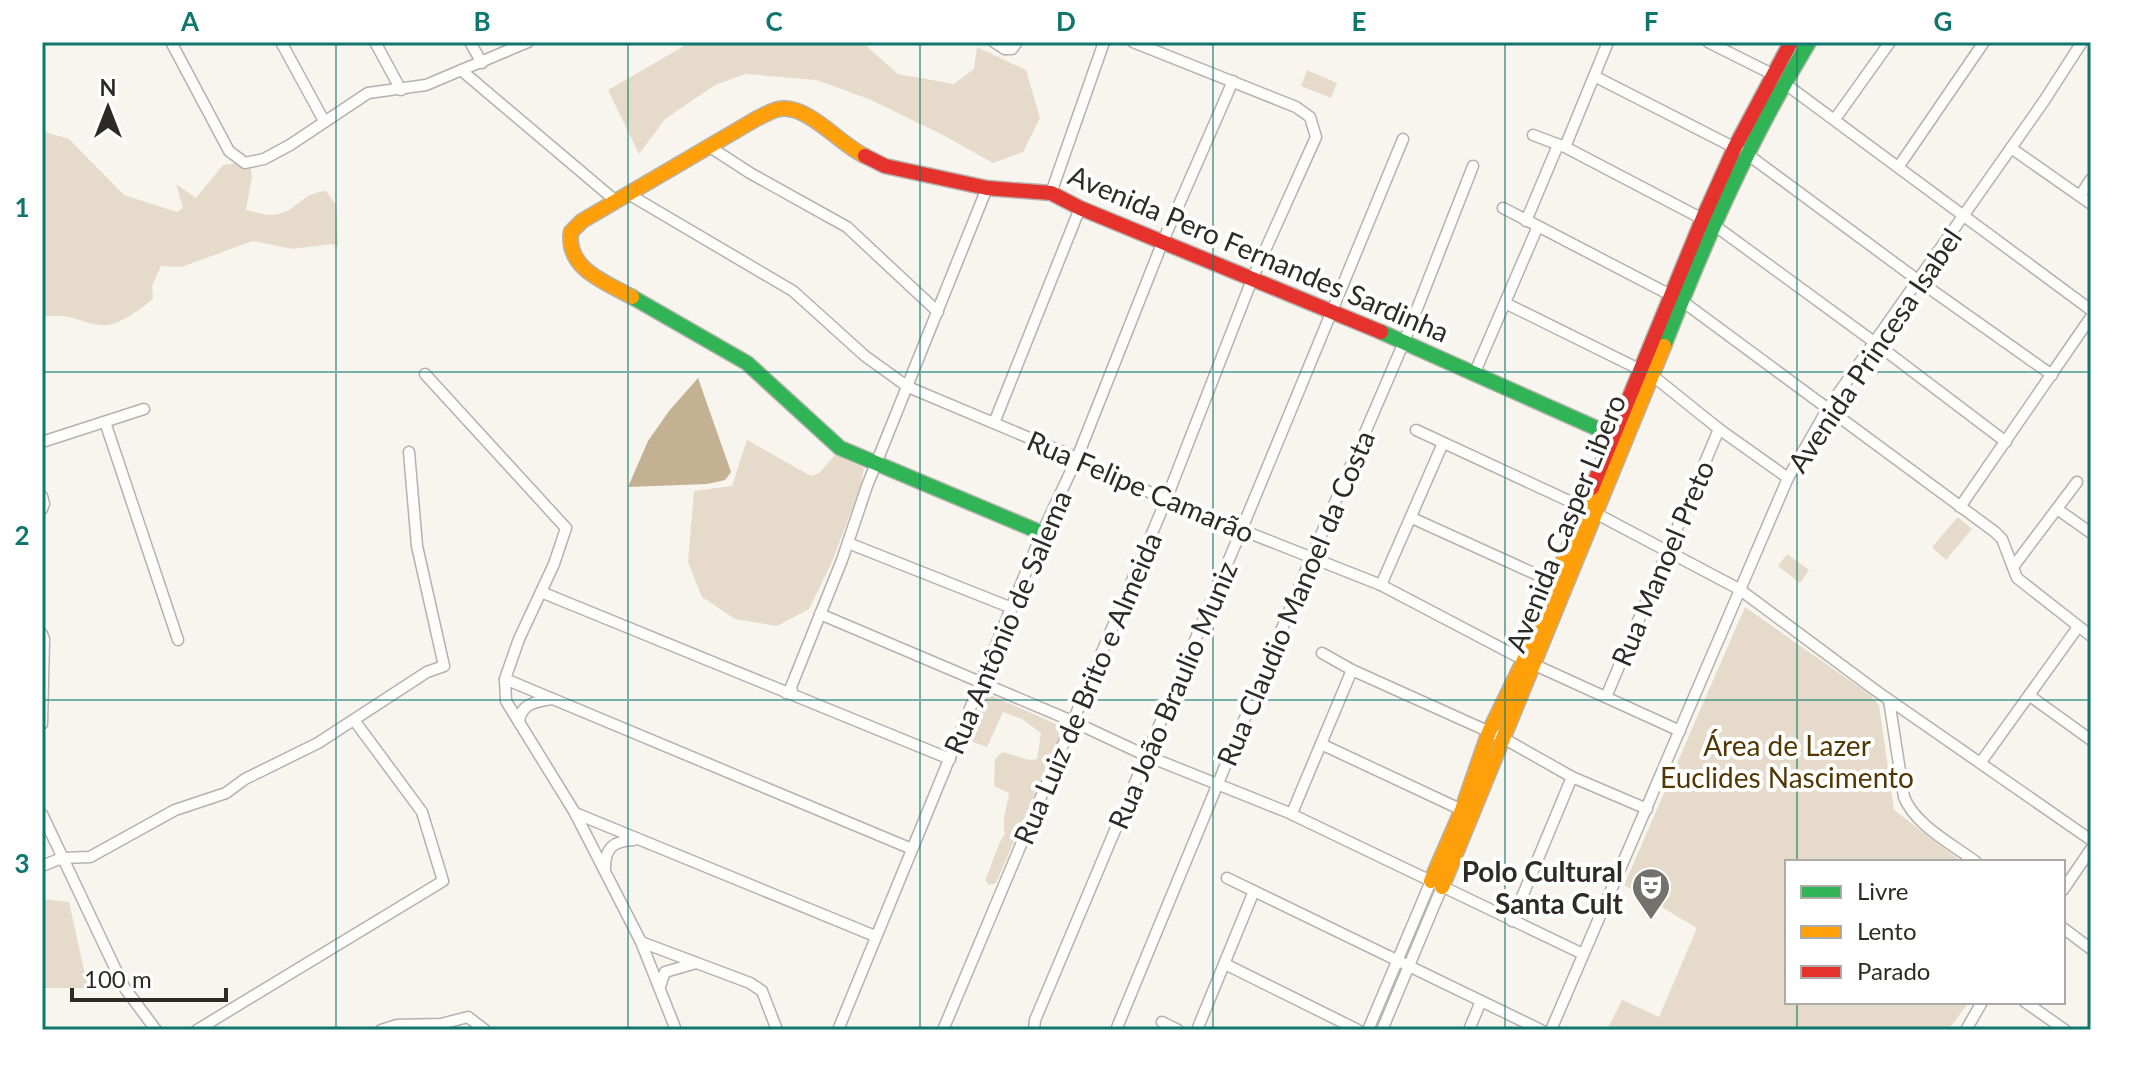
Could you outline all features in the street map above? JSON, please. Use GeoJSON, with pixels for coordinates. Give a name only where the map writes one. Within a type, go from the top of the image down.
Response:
{"type":"FeatureCollection","features":[{"type":"Feature","properties":{"kind":"street"},"geometry":{"type":"LineString","coordinates":[[171,42],[229,151],[238,160],[251,163],[290,145],[368,93],[426,85],[528,42]]}},
{"type":"Feature","properties":{"kind":"street"},"geometry":{"type":"LineString","coordinates":[[281,42],[324,121]]}},
{"type":"Feature","properties":{"kind":"street"},"geometry":{"type":"LineString","coordinates":[[375,42],[401,90]]}},
{"type":"Feature","properties":{"kind":"street"},"geometry":{"type":"LineString","coordinates":[[470,42],[482,63]]}},
{"type":"Feature","properties":{"kind":"street"},"geometry":{"type":"LineString","coordinates":[[994,42],[1012,49],[1017,42]]}},
{"type":"Feature","properties":{"kind":"street"},"geometry":{"type":"LineString","coordinates":[[1051,193],[1104,42]]}},
{"type":"Feature","properties":{"kind":"street"},"geometry":{"type":"LineString","coordinates":[[1133,42],[1233,81]]}},
{"type":"Feature","properties":{"kind":"street"},"geometry":{"type":"LineString","coordinates":[[1526,221],[1608,42]]}},
{"type":"Feature","properties":{"kind":"street"},"geometry":{"type":"LineString","coordinates":[[1708,42],[1777,78],[2091,310]]}},
{"type":"Feature","properties":{"kind":"street","name":"Avenida Casper Libero"},"geometry":{"type":"LineString","coordinates":[[1437,884],[1462,810],[1530,662],[1677,298],[1791,42]]}},
{"type":"Feature","properties":{"kind":"street","name":"Avenida Casper Libero"},"geometry":{"type":"LineString","coordinates":[[1777,78],[1809,42]]}},
{"type":"Feature","properties":{"kind":"street"},"geometry":{"type":"LineString","coordinates":[[1835,119],[1890,42]]}},
{"type":"Feature","properties":{"kind":"street"},"geometry":{"type":"LineString","coordinates":[[1899,166],[1984,42]]}},
{"type":"Feature","properties":{"kind":"street","name":"Avenida Princesa Isabel"},"geometry":{"type":"LineString","coordinates":[[1551,1030],[1788,478],[1828,408],[2082,42]]}},
{"type":"Feature","properties":{"kind":"street","name":"Rua Felipe Camarão"},"geometry":{"type":"LineString","coordinates":[[461,70],[624,198],[793,291],[865,356],[908,387],[1077,458],[1166,500],[1381,585],[1530,662],[1680,731]]}},
{"type":"Feature","properties":{"kind":"street"},"geometry":{"type":"LineString","coordinates":[[1594,76],[1741,151],[2052,375]]}},
{"type":"Feature","properties":{"kind":"street","name":"Rua Luiz de Brito e Almeida"},"geometry":{"type":"LineString","coordinates":[[943,1030],[1166,500],[1253,277],[1316,137],[1314,124],[1305,113],[1233,81]]}},
{"type":"Feature","properties":{"kind":"street","name":"Rua Antônio de Salema"},"geometry":{"type":"LineString","coordinates":[[838,1030],[1042,533],[1077,458],[1163,241],[1233,81]]}},
{"type":"Feature","properties":{"kind":"street","name":"Avenida Pero Fernandes Sardinha"},"geometry":{"type":"LineString","coordinates":[[710,147],[767,114],[792,108],[810,117],[867,159],[885,166],[987,188],[1051,193],[1080,208],[1253,277],[1475,372],[1614,436]]}},
{"type":"Feature","properties":{"kind":"street"},"geometry":{"type":"LineString","coordinates":[[1533,135],[1562,146],[1709,222],[2006,442]]}},
{"type":"Feature","properties":{"kind":"street","name":"Rua João Braulio Muniz"},"geometry":{"type":"LineString","coordinates":[[1034,1030],[1040,1009],[1403,139]]}},
{"type":"Feature","properties":{"kind":"street"},"geometry":{"type":"LineString","coordinates":[[938,312],[847,227],[710,147],[582,221],[571,232],[570,252],[575,261],[591,274],[726,349],[768,378],[823,435],[840,448],[1042,533]]}},
{"type":"Feature","properties":{"kind":"street"},"geometry":{"type":"LineString","coordinates":[[2011,148],[2091,204]]}},
{"type":"Feature","properties":{"kind":"street","name":"Rua Claudio Manoel da Costa"},"geometry":{"type":"LineString","coordinates":[[1116,1030],[1404,342],[1473,166]]}},
{"type":"Feature","properties":{"kind":"street"},"geometry":{"type":"LineString","coordinates":[[2080,196],[2091,179]]}},
{"type":"Feature","properties":{"kind":"street"},"geometry":{"type":"LineString","coordinates":[[786,693],[792,691],[867,486],[987,188]]}},
{"type":"Feature","properties":{"kind":"street"},"geometry":{"type":"LineString","coordinates":[[994,423],[1080,208]]}},
{"type":"Feature","properties":{"kind":"street"},"geometry":{"type":"LineString","coordinates":[[1503,208],[1677,298],[2002,539],[2017,578],[2091,636]]}},
{"type":"Feature","properties":{"kind":"street"},"geometry":{"type":"LineString","coordinates":[[1475,372],[1538,226]]}},
{"type":"Feature","properties":{"kind":"street"},"geometry":{"type":"LineString","coordinates":[[1505,303],[1647,373],[1788,478]]}},
{"type":"Feature","properties":{"kind":"street"},"geometry":{"type":"LineString","coordinates":[[1960,507],[2091,317]]}},
{"type":"Feature","properties":{"kind":"street","name":"Avenida Casper Libero"},"geometry":{"type":"LineString","coordinates":[[1530,662],[1553,582],[1591,511],[1614,436],[1647,373]]}},
{"type":"Feature","properties":{"kind":"street"},"geometry":{"type":"LineString","coordinates":[[425,374],[566,528],[505,679],[506,701],[575,813],[641,942],[676,1030]]}},
{"type":"Feature","properties":{"kind":"street"},"geometry":{"type":"LineString","coordinates":[[42,442],[144,409]]}},
{"type":"Feature","properties":{"kind":"street"},"geometry":{"type":"LineString","coordinates":[[105,422],[178,640]]}},
{"type":"Feature","properties":{"kind":"street","name":"Rua Manoel Preto"},"geometry":{"type":"LineString","coordinates":[[1606,697],[1719,429]]}},
{"type":"Feature","properties":{"kind":"street"},"geometry":{"type":"LineString","coordinates":[[1416,430],[1591,511],[1739,589],[1889,700],[2091,840]]}},
{"type":"Feature","properties":{"kind":"street"},"geometry":{"type":"LineString","coordinates":[[1381,585],[1443,443]]}},
{"type":"Feature","properties":{"kind":"street"},"geometry":{"type":"LineString","coordinates":[[42,866],[62,858],[90,857],[175,810],[226,793],[245,779],[318,743],[427,672],[444,666],[417,546],[409,452]]}},
{"type":"Feature","properties":{"kind":"street"},"geometry":{"type":"LineString","coordinates":[[2013,567],[2077,482]]}},
{"type":"Feature","properties":{"kind":"street"},"geometry":{"type":"LineString","coordinates":[[42,496],[42,509]]}},
{"type":"Feature","properties":{"kind":"street"},"geometry":{"type":"LineString","coordinates":[[2057,509],[2091,533]]}},
{"type":"Feature","properties":{"kind":"street"},"geometry":{"type":"LineString","coordinates":[[1412,518],[1553,582]]}},
{"type":"Feature","properties":{"kind":"street"},"geometry":{"type":"LineString","coordinates":[[848,543],[1012,608]]}},
{"type":"Feature","properties":{"kind":"street"},"geometry":{"type":"LineString","coordinates":[[541,592],[950,759]]}},
{"type":"Feature","properties":{"kind":"street"},"geometry":{"type":"LineString","coordinates":[[820,614],[1147,756],[1292,813],[1583,954]]}},
{"type":"Feature","properties":{"kind":"street"},"geometry":{"type":"LineString","coordinates":[[1981,762],[2078,627]]}},
{"type":"Feature","properties":{"kind":"street"},"geometry":{"type":"LineString","coordinates":[[42,634],[42,724]]}},
{"type":"Feature","properties":{"kind":"street"},"geometry":{"type":"LineString","coordinates":[[1322,653],[1352,670],[1496,735],[1572,777],[1647,809]]}},
{"type":"Feature","properties":{"kind":"street"},"geometry":{"type":"LineString","coordinates":[[1292,813],[1352,670]]}},
{"type":"Feature","properties":{"kind":"street"},"geometry":{"type":"LineString","coordinates":[[505,679],[912,849]]}},
{"type":"Feature","properties":{"kind":"street"},"geometry":{"type":"LineString","coordinates":[[2030,696],[2091,740]]}},
{"type":"Feature","properties":{"kind":"street"},"geometry":{"type":"LineString","coordinates":[[519,722],[519,716],[529,704],[552,699]]}},
{"type":"Feature","properties":{"kind":"street"},"geometry":{"type":"LineString","coordinates":[[1889,700],[1908,807],[1973,860]]}},
{"type":"Feature","properties":{"kind":"street"},"geometry":{"type":"LineString","coordinates":[[197,1030],[443,881],[422,812],[354,720]]}},
{"type":"Feature","properties":{"kind":"street","name":"Avenida Casper Libero"},"geometry":{"type":"LineString","coordinates":[[1368,1030],[1404,962],[1496,735]]}},
{"type":"Feature","properties":{"kind":"street"},"geometry":{"type":"LineString","coordinates":[[1321,744],[1462,810]]}},
{"type":"Feature","properties":{"kind":"street"},"geometry":{"type":"LineString","coordinates":[[1512,921],[1572,777]]}},
{"type":"Feature","properties":{"kind":"street"},"geometry":{"type":"LineString","coordinates":[[575,813],[875,936]]}},
{"type":"Feature","properties":{"kind":"street"},"geometry":{"type":"LineString","coordinates":[[42,814],[124,987],[156,1030]]}},
{"type":"Feature","properties":{"kind":"street"},"geometry":{"type":"LineString","coordinates":[[606,874],[608,848],[622,841],[639,840]]}},
{"type":"Feature","properties":{"kind":"street"},"geometry":{"type":"LineString","coordinates":[[2065,887],[2091,849]]}},
{"type":"Feature","properties":{"kind":"street"},"geometry":{"type":"LineString","coordinates":[[1227,878],[1541,1030]]}},
{"type":"Feature","properties":{"kind":"street"},"geometry":{"type":"LineString","coordinates":[[1197,1030],[1254,891]]}},
{"type":"Feature","properties":{"kind":"street"},"geometry":{"type":"LineString","coordinates":[[2065,930],[2091,949]]}},
{"type":"Feature","properties":{"kind":"street"},"geometry":{"type":"LineString","coordinates":[[641,942],[750,983],[762,991],[777,1030]]}},
{"type":"Feature","properties":{"kind":"street","name":"Avenida Casper Libero"},"geometry":{"type":"LineString","coordinates":[[1382,1030],[1404,962]]}},
{"type":"Feature","properties":{"kind":"street"},"geometry":{"type":"LineString","coordinates":[[660,988],[665,972],[696,963]]}},
{"type":"Feature","properties":{"kind":"street"},"geometry":{"type":"LineString","coordinates":[[1225,964],[1358,1030]]}},
{"type":"Feature","properties":{"kind":"street"},"geometry":{"type":"LineString","coordinates":[[1469,1030],[1481,1001]]}},
{"type":"Feature","properties":{"kind":"street"},"geometry":{"type":"LineString","coordinates":[[1966,1030],[1981,1004]]}},
{"type":"Feature","properties":{"kind":"street"},"geometry":{"type":"LineString","coordinates":[[2028,1004],[2065,1030]]}},
{"type":"Feature","properties":{"kind":"street"},"geometry":{"type":"LineString","coordinates":[[381,1030],[397,1025],[441,1024],[468,1017],[485,1030]]}},
{"type":"Feature","properties":{"kind":"street"},"geometry":{"type":"LineString","coordinates":[[1162,1022],[1178,1030]]}},
{"type":"Feature","properties":{"kind":"green space"},"geometry":{"type":"Polygon","coordinates":[[[691,42],[862,42],[898,74],[954,84],[974,69],[977,47],[1026,70],[1040,118],[1023,152],[993,163],[869,99],[816,80],[745,74],[715,85],[665,119],[639,154],[608,90],[691,42]]]}},
{"type":"Feature","properties":{"kind":"green space"},"geometry":{"type":"Polygon","coordinates":[[[1307,70],[1337,83],[1331,98],[1301,86],[1307,70]]]}},
{"type":"Feature","properties":{"kind":"green space"},"geometry":{"type":"Polygon","coordinates":[[[42,131],[69,139],[124,195],[177,212],[183,208],[176,184],[196,198],[223,165],[250,162],[252,177],[246,210],[267,215],[279,214],[311,195],[326,191],[336,205],[338,246],[293,249],[253,241],[181,267],[161,266],[152,286],[153,299],[114,324],[100,325],[60,316],[42,317],[42,131]]]}},
{"type":"Feature","properties":{"kind":"green space"},"geometry":{"type":"Polygon","coordinates":[[[747,440],[811,476],[819,473],[835,455],[864,468],[860,488],[832,562],[809,609],[777,626],[735,619],[702,597],[688,562],[694,491],[732,486],[747,440]]]}},
{"type":"Feature","properties":{"kind":"green space"},"geometry":{"type":"Polygon","coordinates":[[[1958,517],[1972,529],[1946,560],[1932,547],[1958,517]]]}},
{"type":"Feature","properties":{"kind":"green space"},"geometry":{"type":"Polygon","coordinates":[[[1787,554],[1809,570],[1800,583],[1778,566],[1787,554]]]}},
{"type":"Feature","properties":{"kind":"green space","name":"Área de Lazer Euclides Nascimento"},"geometry":{"type":"Polygon","coordinates":[[[1745,607],[1869,694],[1879,705],[1894,810],[1959,860],[1785,860],[1785,1004],[1968,1004],[1948,1030],[1607,1030],[1622,1000],[1659,1017],[1697,928],[1624,885],[1745,607]]]}},
{"type":"Feature","properties":{"kind":"green space"},"geometry":{"type":"Polygon","coordinates":[[[986,693],[1058,725],[1059,738],[996,883],[989,885],[985,880],[1005,834],[1004,819],[1009,793],[994,786],[995,759],[1002,752],[1037,759],[1041,733],[1022,719],[1003,712],[987,747],[965,739],[986,693]]]}},
{"type":"Feature","properties":{"kind":"green space"},"geometry":{"type":"Polygon","coordinates":[[[42,899],[69,902],[88,988],[42,988],[42,899]]]}},
{"type":"Feature","properties":{"kind":"shaded area"},"geometry":{"type":"Polygon","coordinates":[[[698,378],[731,472],[725,480],[707,484],[628,487],[648,441],[698,378]]]}},
{"type":"Feature","properties":{"kind":"traffic: fast"},"geometry":{"type":"LineString","coordinates":[[1664,346],[1730,191],[1767,116],[1809,42]]}},
{"type":"Feature","properties":{"kind":"traffic: fast"},"geometry":{"type":"LineString","coordinates":[[632,297],[747,363],[840,448],[1042,533]]}},
{"type":"Feature","properties":{"kind":"traffic: fast"},"geometry":{"type":"LineString","coordinates":[[1381,332],[1614,436]]}},
{"type":"Feature","properties":{"kind":"traffic: slow"},"geometry":{"type":"LineString","coordinates":[[632,297],[590,273],[575,256],[571,232],[582,221],[776,110],[790,109],[801,113],[865,156]]}},
{"type":"Feature","properties":{"kind":"traffic: slow"},"geometry":{"type":"LineString","coordinates":[[1442,887],[1664,346]]}},
{"type":"Feature","properties":{"kind":"traffic: slow"},"geometry":{"type":"LineString","coordinates":[[1431,881],[1462,810],[1489,732],[1524,660],[1592,488]]}},
{"type":"Feature","properties":{"kind":"traffic: jam"},"geometry":{"type":"LineString","coordinates":[[1592,488],[1703,218],[1735,147],[1791,42]]}},
{"type":"Feature","properties":{"kind":"traffic: jam"},"geometry":{"type":"LineString","coordinates":[[865,156],[885,166],[987,188],[1051,193],[1080,208],[1381,332]]}},
{"type":"Feature","properties":{"kind":"place","name":"Polo Cultural Santa Cult"},"geometry":{"type":"Point","coordinates":[1651,921]}}]}
